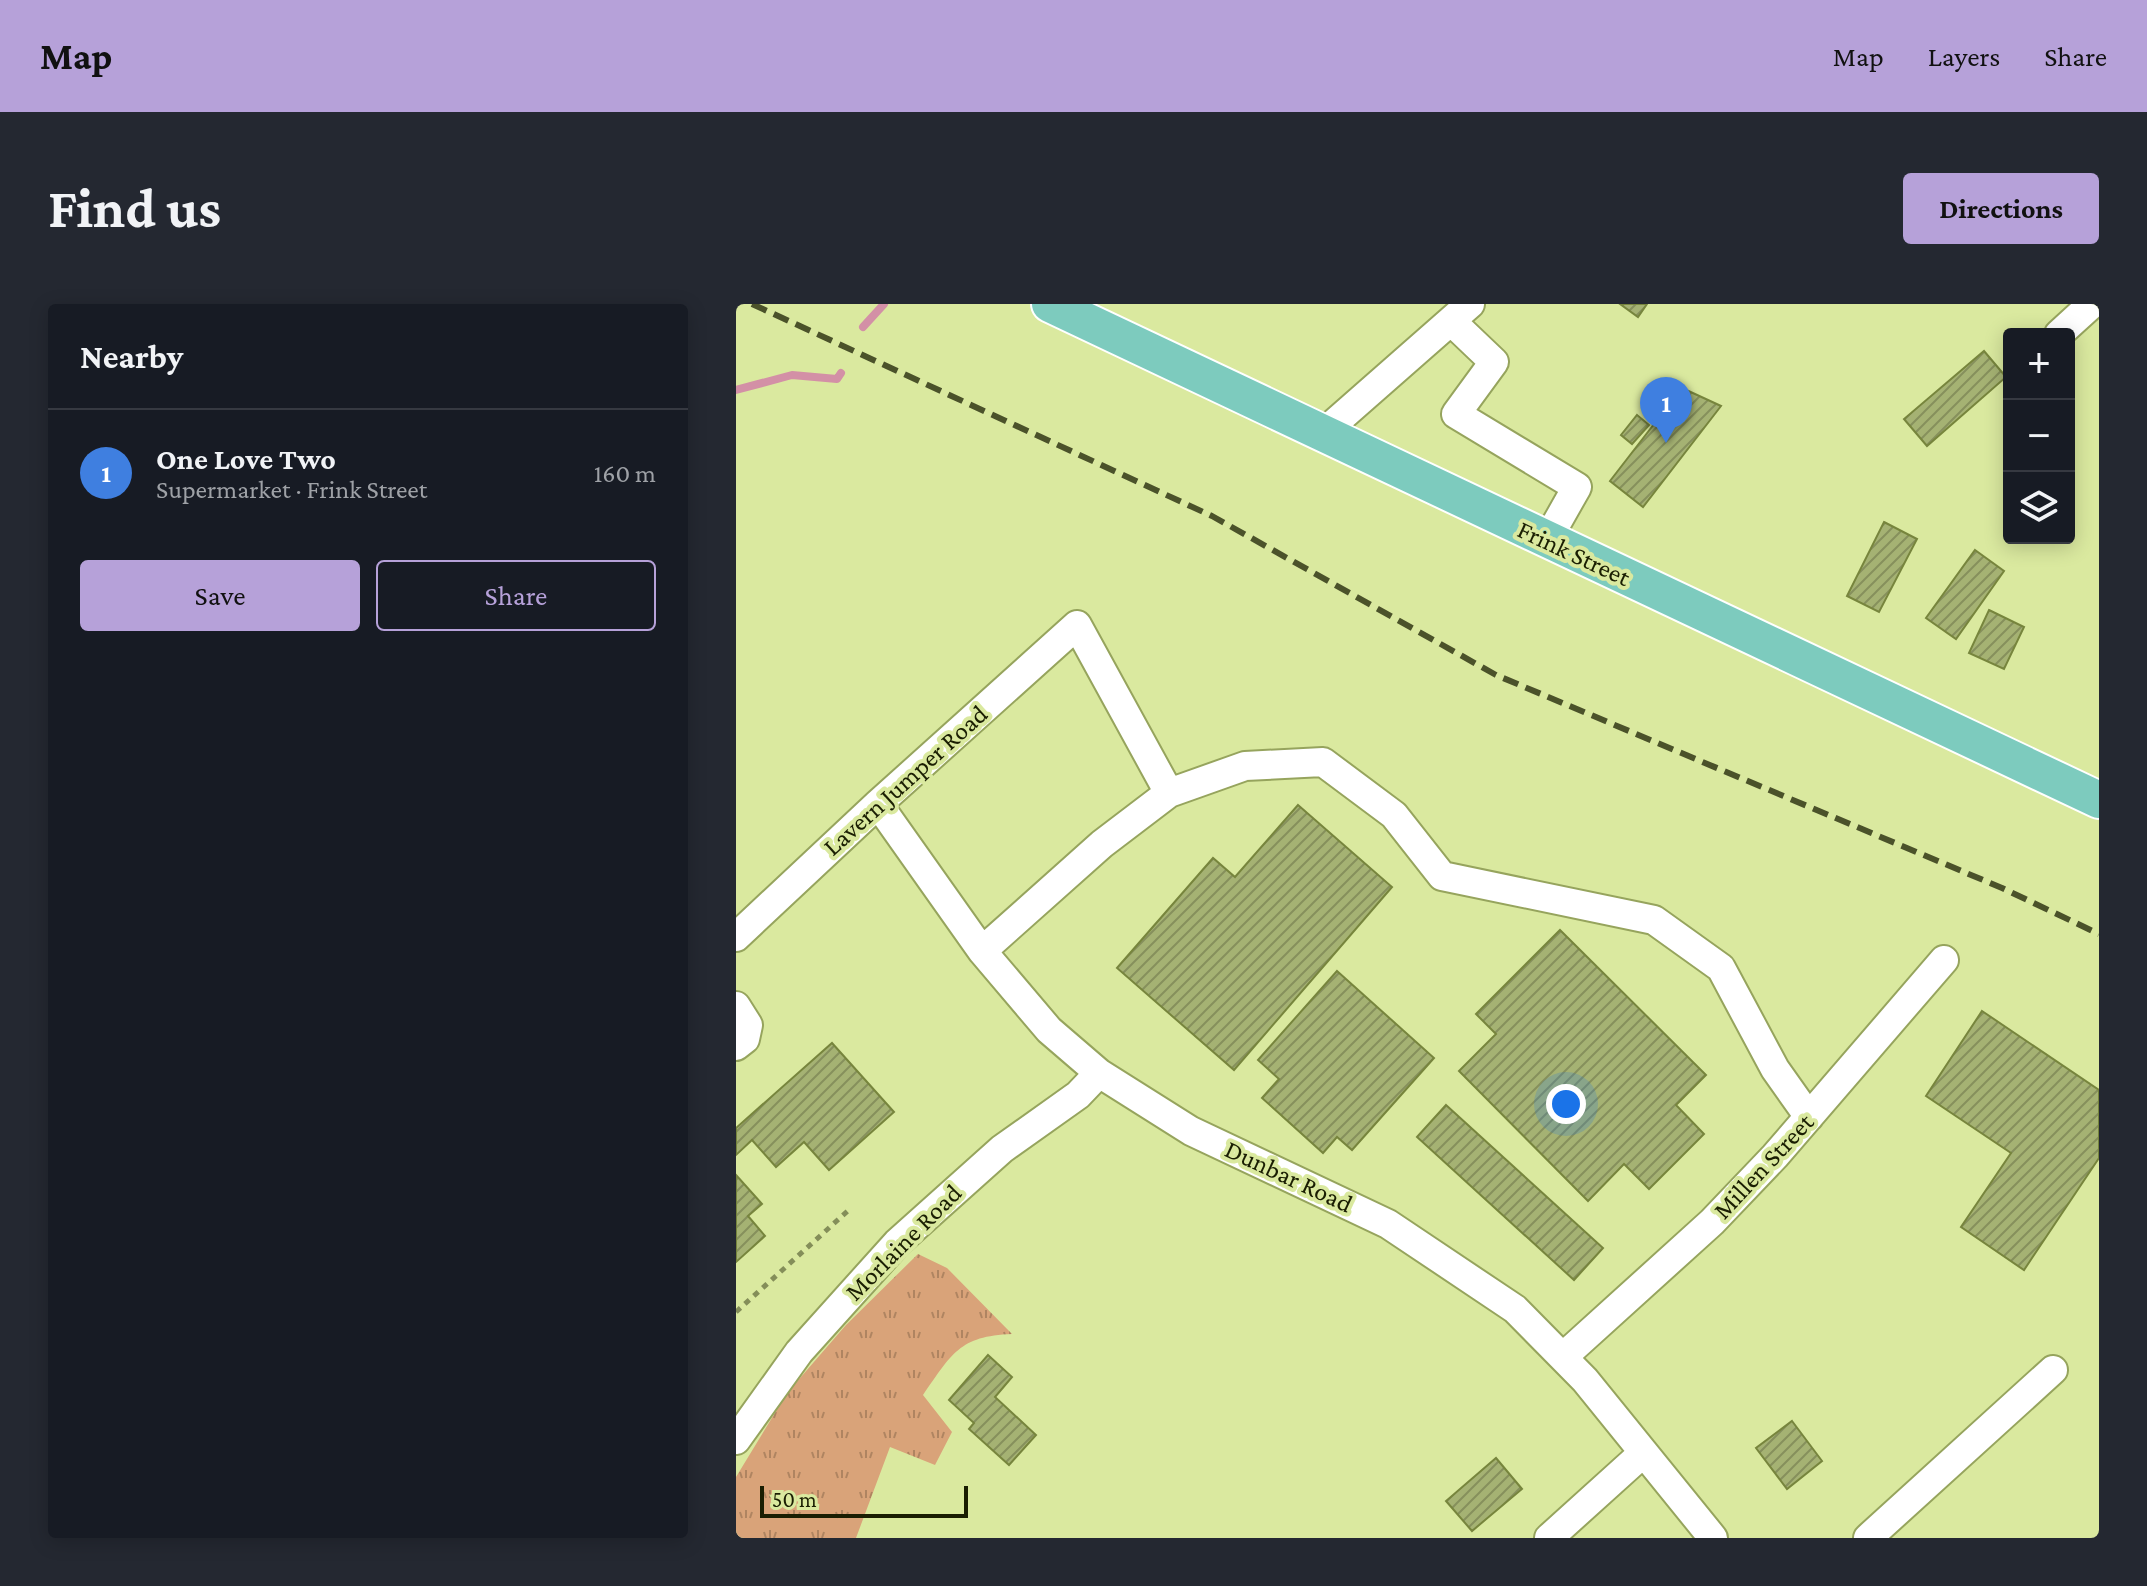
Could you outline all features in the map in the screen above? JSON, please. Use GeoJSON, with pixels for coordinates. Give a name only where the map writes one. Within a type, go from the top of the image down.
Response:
{"type":"FeatureCollection","features":[{"type":"Feature","properties":{"kind":"main road","name":"Frink Street"},"geometry":{"type":"LineString","coordinates":[[1050,304],[2099,800]]}},
{"type":"Feature","properties":{"kind":"street"},"geometry":{"type":"LineString","coordinates":[[2066,328],[2092,304]]}},
{"type":"Feature","properties":{"kind":"street"},"geometry":{"type":"LineString","coordinates":[[1322,434],[1461,312],[1494,362],[1456,414],[1577,487],[1547,540]]}},
{"type":"Feature","properties":{"kind":"street","name":"Lavern Jumper Road"},"geometry":{"type":"LineString","coordinates":[[736,937],[1077,625],[1169,793]]}},
{"type":"Feature","properties":{"kind":"street"},"geometry":{"type":"LineString","coordinates":[[982,951],[1102,844],[1169,793],[1245,766],[1323,762],[1394,815],[1442,876],[1654,920],[1721,968],[1775,1069],[1809,1117]]}},
{"type":"Feature","properties":{"kind":"street","name":"Dunbar Road"},"geometry":{"type":"LineString","coordinates":[[878,804],[982,951],[1049,1030],[1099,1073],[1191,1131],[1388,1224],[1515,1309],[1564,1356],[1713,1538]]}},
{"type":"Feature","properties":{"kind":"street","name":"Millen Street"},"geometry":{"type":"LineString","coordinates":[[1564,1356],[1712,1222],[1809,1117],[1944,960]]}},
{"type":"Feature","properties":{"kind":"street"},"geometry":{"type":"LineString","coordinates":[[736,1006],[748,1025],[745,1039],[736,1046]]}},
{"type":"Feature","properties":{"kind":"street","name":"Morlaine Road"},"geometry":{"type":"LineString","coordinates":[[736,1440],[799,1352],[905,1235],[1002,1149],[1078,1095],[1099,1073]]}},
{"type":"Feature","properties":{"kind":"street"},"geometry":{"type":"LineString","coordinates":[[1868,1538],[2053,1370]]}},
{"type":"Feature","properties":{"kind":"street"},"geometry":{"type":"LineString","coordinates":[[1549,1538],[1642,1454]]}},
{"type":"Feature","properties":{"kind":"path"},"geometry":{"type":"LineString","coordinates":[[736,1312],[851,1208]]}},
{"type":"Feature","properties":{"kind":"green space"},"geometry":{"type":"Polygon","coordinates":[[[918,1254],[947,1268],[1012,1334],[968,1343],[950,1358],[923,1395],[952,1432],[935,1465],[890,1447],[856,1538],[736,1538],[736,1477],[787,1393],[846,1325],[918,1254]]]}},
{"type":"Feature","properties":{"kind":"building"},"geometry":{"type":"Polygon","coordinates":[[[1620,304],[1647,304],[1638,317],[1620,304]]]}},
{"type":"Feature","properties":{"kind":"building"},"geometry":{"type":"Polygon","coordinates":[[[1984,351],[2003,373],[2003,380],[1927,446],[1904,419],[1984,351]]]}},
{"type":"Feature","properties":{"kind":"building"},"geometry":{"type":"Polygon","coordinates":[[[1682,388],[1721,406],[1643,507],[1610,481],[1682,388]]]}},
{"type":"Feature","properties":{"kind":"building"},"geometry":{"type":"Polygon","coordinates":[[[1637,415],[1649,425],[1632,444],[1621,435],[1637,415]]]}},
{"type":"Feature","properties":{"kind":"building"},"geometry":{"type":"Polygon","coordinates":[[[1884,522],[1917,539],[1879,612],[1847,596],[1884,522]]]}},
{"type":"Feature","properties":{"kind":"building"},"geometry":{"type":"Polygon","coordinates":[[[1975,550],[2004,571],[1956,639],[1926,618],[1975,550]]]}},
{"type":"Feature","properties":{"kind":"building"},"geometry":{"type":"Polygon","coordinates":[[[1989,610],[2024,627],[2004,669],[1969,653],[1989,610]]]}},
{"type":"Feature","properties":{"kind":"building"},"geometry":{"type":"Polygon","coordinates":[[[1298,805],[1392,887],[1234,1070],[1117,968],[1213,858],[1235,877],[1298,805]]]}},
{"type":"Feature","properties":{"kind":"building"},"geometry":{"type":"Polygon","coordinates":[[[1560,930],[1706,1075],[1676,1105],[1704,1134],[1649,1189],[1624,1164],[1588,1201],[1459,1071],[1496,1034],[1476,1014],[1560,930]]]}},
{"type":"Feature","properties":{"kind":"building"},"geometry":{"type":"Polygon","coordinates":[[[1337,971],[1434,1058],[1352,1150],[1337,1137],[1323,1153],[1262,1098],[1279,1079],[1258,1060],[1337,971]]]}},
{"type":"Feature","properties":{"kind":"building"},"geometry":{"type":"Polygon","coordinates":[[[1982,1011],[2099,1090],[2099,1158],[2024,1270],[1961,1227],[2011,1153],[1926,1096],[1982,1011]]]}},
{"type":"Feature","properties":{"kind":"building"},"geometry":{"type":"Polygon","coordinates":[[[832,1043],[894,1112],[829,1170],[804,1142],[776,1167],[752,1140],[736,1155],[736,1128],[832,1043]]]}},
{"type":"Feature","properties":{"kind":"building"},"geometry":{"type":"Polygon","coordinates":[[[1446,1105],[1603,1248],[1574,1280],[1417,1137],[1446,1105]]]}},
{"type":"Feature","properties":{"kind":"building"},"geometry":{"type":"Polygon","coordinates":[[[736,1175],[762,1204],[748,1216],[765,1236],[736,1262],[736,1175]]]}},
{"type":"Feature","properties":{"kind":"building"},"geometry":{"type":"Polygon","coordinates":[[[988,1355],[1012,1377],[995,1397],[1036,1435],[1009,1465],[969,1429],[974,1423],[949,1400],[988,1355]]]}},
{"type":"Feature","properties":{"kind":"building"},"geometry":{"type":"Polygon","coordinates":[[[1792,1421],[1822,1461],[1787,1489],[1756,1448],[1792,1421]]]}},
{"type":"Feature","properties":{"kind":"building"},"geometry":{"type":"Polygon","coordinates":[[[1496,1458],[1522,1489],[1472,1531],[1446,1501],[1496,1458]]]}},
{"type":"Feature","properties":{"kind":"waterway"},"geometry":{"type":"LineString","coordinates":[[863,327],[884,304]]}},
{"type":"Feature","properties":{"kind":"waterway"},"geometry":{"type":"LineString","coordinates":[[736,390],[792,375],[837,379],[841,373]]}},
{"type":"Feature","properties":{"kind":"railway"},"geometry":{"type":"LineString","coordinates":[[752,304],[1212,516],[1496,675],[2002,888],[2099,934]]}},
{"type":"Feature","properties":{"kind":"place","name":"One Love Two"},"geometry":{"type":"Point","coordinates":[1666,443]}}]}
